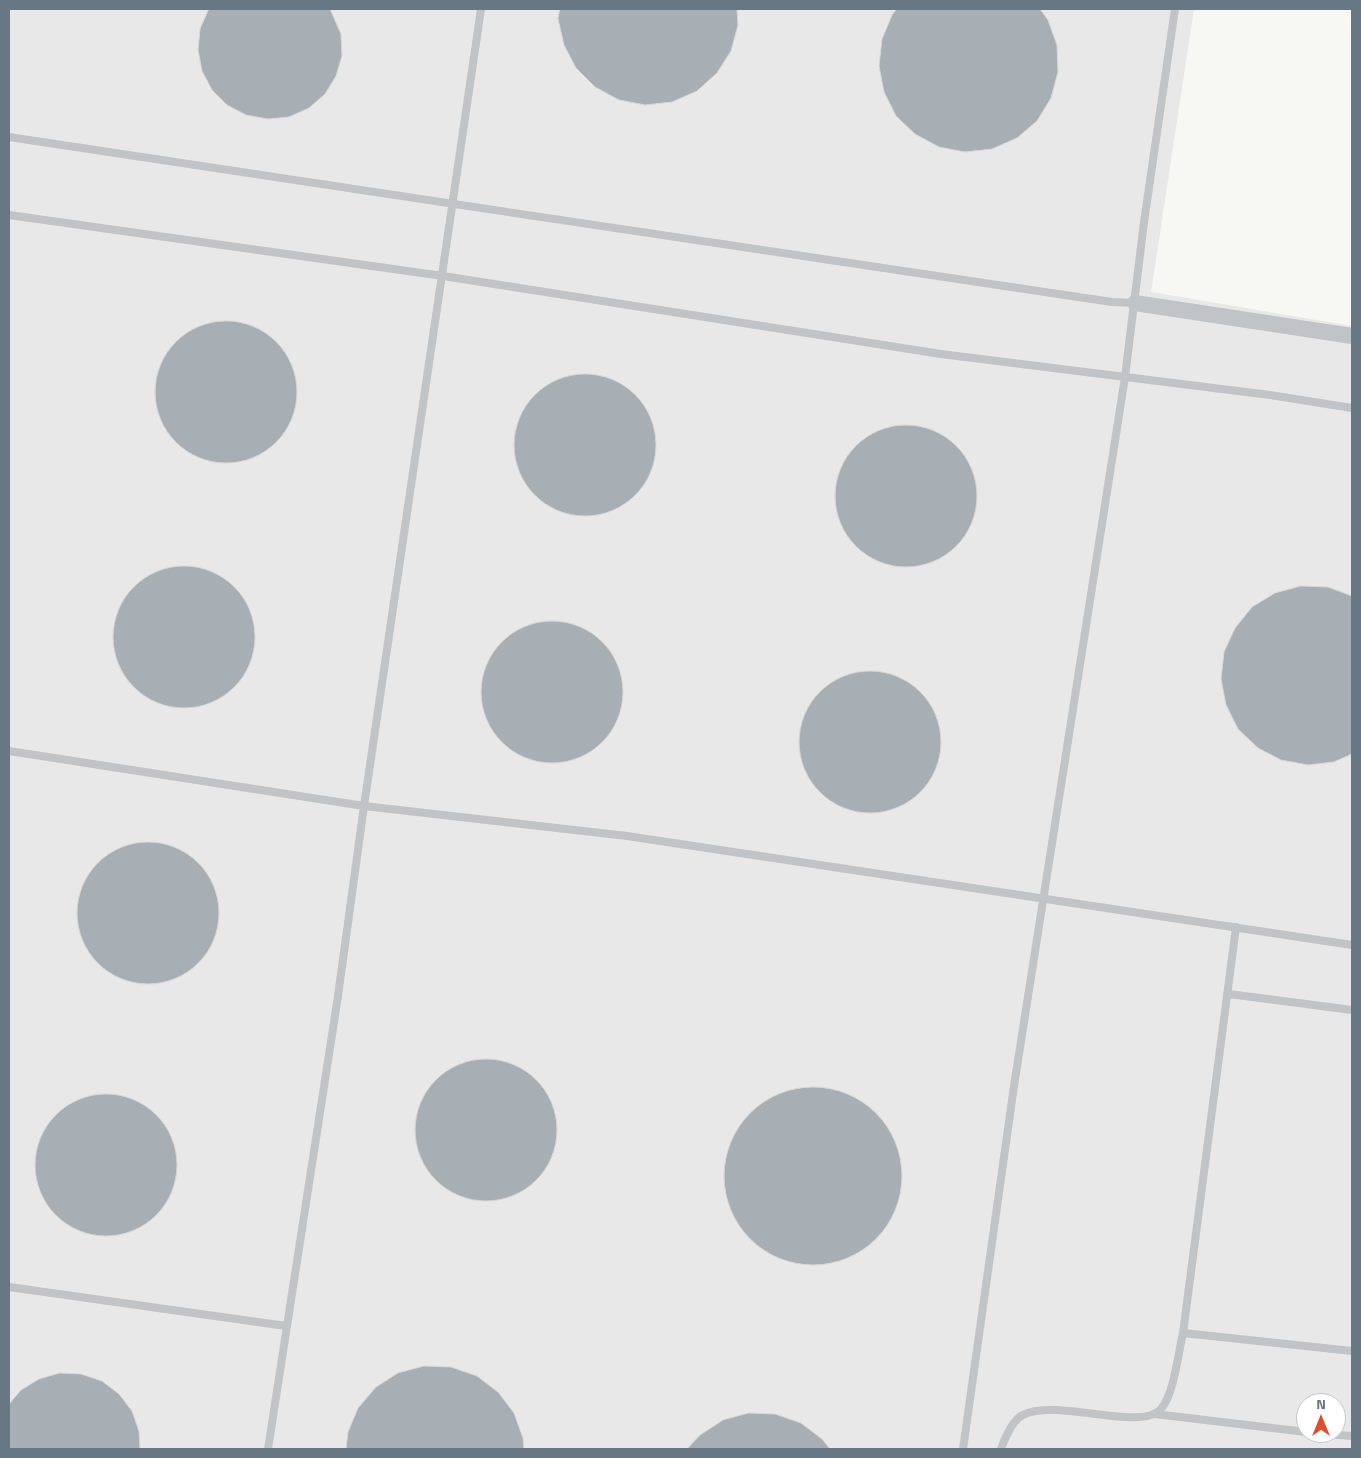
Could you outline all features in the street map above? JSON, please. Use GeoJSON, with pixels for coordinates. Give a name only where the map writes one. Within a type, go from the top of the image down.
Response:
{"type":"FeatureCollection","features":[{"type":"Feature","properties":{"kind":"street"},"geometry":{"type":"LineString","coordinates":[[1135,303],[1352,336]]}},
{"type":"Feature","properties":{"kind":"lane"},"geometry":{"type":"LineString","coordinates":[[268,1449],[338,996],[364,806],[481,9]]}},
{"type":"Feature","properties":{"kind":"lane"},"geometry":{"type":"LineString","coordinates":[[963,1449],[1014,1086],[1125,377],[1144,222],[1175,9]]}},
{"type":"Feature","properties":{"kind":"lane"},"geometry":{"type":"LineString","coordinates":[[9,137],[453,205],[798,254],[1112,302],[1135,303]]}},
{"type":"Feature","properties":{"kind":"lane"},"geometry":{"type":"LineString","coordinates":[[9,215],[443,276],[942,354],[1352,408]]}},
{"type":"Feature","properties":{"kind":"lane"},"geometry":{"type":"LineString","coordinates":[[9,751],[364,806],[628,836],[1352,945]]}},
{"type":"Feature","properties":{"kind":"lane"},"geometry":{"type":"LineString","coordinates":[[1001,1449],[1011,1428],[1022,1415],[1042,1410],[1134,1418],[1150,1417],[1155,1414],[1167,1399],[1183,1333],[1229,994],[1236,927]]}},
{"type":"Feature","properties":{"kind":"lane"},"geometry":{"type":"LineString","coordinates":[[1229,994],[1352,1010]]}},
{"type":"Feature","properties":{"kind":"lane"},"geometry":{"type":"LineString","coordinates":[[9,1287],[286,1326]]}},
{"type":"Feature","properties":{"kind":"lane"},"geometry":{"type":"LineString","coordinates":[[1183,1333],[1352,1352]]}},
{"type":"Feature","properties":{"kind":"lane"},"geometry":{"type":"LineString","coordinates":[[1155,1414],[1296,1431]]}},
{"type":"Feature","properties":{"kind":"shaded area"},"geometry":{"type":"Polygon","coordinates":[[[9,9],[1194,9],[1151,292],[1352,326],[1352,1449],[9,1449],[9,9]]]}},
{"type":"Feature","properties":{"kind":"building"},"geometry":{"type":"Polygon","coordinates":[[[209,9],[330,9],[341,34],[342,56],[336,76],[325,94],[309,108],[289,117],[268,119],[246,115],[227,105],[212,90],[202,71],[198,50],[200,29],[209,9]]]}},
{"type":"Feature","properties":{"kind":"building"},"geometry":{"type":"Polygon","coordinates":[[[560,9],[737,9],[738,25],[731,51],[717,73],[697,91],[672,102],[645,105],[619,100],[595,87],[576,68],[564,45],[558,19],[560,9]]]}},
{"type":"Feature","properties":{"kind":"building"},"geometry":{"type":"Polygon","coordinates":[[[897,9],[1040,9],[1048,20],[1057,45],[1058,72],[1051,98],[1037,121],[1017,138],[992,149],[965,152],[939,147],[915,134],[896,116],[884,92],[879,66],[882,39],[892,15],[897,9]]]}},
{"type":"Feature","properties":{"kind":"building"},"geometry":{"type":"Polygon","coordinates":[[[226,321],[240,322],[253,326],[277,341],[292,365],[296,378],[296,406],[292,419],[277,443],[253,458],[240,462],[226,463],[212,462],[199,458],[175,443],[160,419],[156,406],[155,392],[156,378],[160,365],[175,341],[199,326],[212,322],[226,321]]]}},
{"type":"Feature","properties":{"kind":"building"},"geometry":{"type":"Polygon","coordinates":[[[585,374],[599,375],[612,379],[636,394],[651,418],[655,431],[655,459],[651,472],[636,496],[612,511],[599,515],[585,516],[571,515],[558,511],[534,496],[519,472],[515,459],[514,445],[515,431],[519,418],[534,394],[558,379],[571,375],[585,374]]]}},
{"type":"Feature","properties":{"kind":"building"},"geometry":{"type":"Polygon","coordinates":[[[906,425],[920,426],[933,430],[957,445],[972,469],[976,482],[976,510],[972,523],[957,547],[933,562],[920,566],[906,567],[892,566],[879,562],[855,547],[840,523],[836,510],[835,496],[836,482],[840,469],[855,445],[879,430],[892,426],[906,425]]]}},
{"type":"Feature","properties":{"kind":"building"},"geometry":{"type":"Polygon","coordinates":[[[184,566],[198,567],[211,571],[235,586],[250,610],[254,623],[254,651],[250,664],[235,688],[211,703],[198,707],[184,708],[170,707],[157,703],[133,688],[118,664],[114,651],[113,637],[114,623],[118,610],[133,586],[157,571],[170,567],[184,566]]]}},
{"type":"Feature","properties":{"kind":"building"},"geometry":{"type":"Polygon","coordinates":[[[1301,586],[1328,587],[1352,596],[1352,754],[1334,762],[1308,765],[1281,760],[1258,748],[1238,729],[1226,705],[1221,679],[1224,652],[1235,628],[1252,607],[1275,593],[1301,586]]]}},
{"type":"Feature","properties":{"kind":"building"},"geometry":{"type":"Polygon","coordinates":[[[552,621],[566,622],[579,626],[603,641],[618,665],[622,678],[622,706],[618,719],[603,743],[579,758],[566,762],[552,763],[538,762],[525,758],[501,743],[486,719],[482,706],[481,692],[482,678],[486,665],[501,641],[525,626],[538,622],[552,621]]]}},
{"type":"Feature","properties":{"kind":"building"},"geometry":{"type":"Polygon","coordinates":[[[870,671],[884,672],[897,676],[921,691],[936,715],[940,728],[940,756],[936,769],[921,793],[897,808],[884,812],[870,813],[856,812],[843,808],[819,793],[804,769],[800,756],[799,742],[800,728],[804,715],[819,691],[843,676],[856,672],[870,671]]]}},
{"type":"Feature","properties":{"kind":"building"},"geometry":{"type":"Polygon","coordinates":[[[148,842],[162,843],[175,847],[199,862],[214,886],[218,899],[218,927],[214,940],[199,964],[175,979],[162,983],[148,984],[134,983],[121,979],[97,964],[82,940],[78,927],[77,913],[78,899],[82,886],[97,862],[121,847],[134,843],[148,842]]]}},
{"type":"Feature","properties":{"kind":"building"},"geometry":{"type":"Polygon","coordinates":[[[486,1059],[500,1060],[513,1064],[526,1071],[536,1080],[545,1090],[552,1103],[556,1116],[556,1144],[552,1157],[545,1170],[536,1180],[526,1189],[513,1196],[500,1200],[486,1201],[472,1200],[459,1196],[446,1189],[436,1180],[427,1170],[420,1157],[416,1144],[415,1130],[416,1116],[420,1103],[427,1090],[436,1080],[446,1071],[459,1064],[472,1060],[486,1059]]]}},
{"type":"Feature","properties":{"kind":"building"},"geometry":{"type":"Polygon","coordinates":[[[804,1087],[822,1087],[855,1097],[870,1107],[882,1119],[892,1134],[898,1150],[902,1176],[898,1202],[892,1218],[882,1233],[870,1245],[855,1255],[839,1261],[822,1265],[804,1265],[771,1255],[756,1245],[744,1233],[734,1218],[728,1202],[724,1185],[724,1167],[734,1134],[744,1119],[756,1107],[771,1097],[787,1091],[804,1087]]]}},
{"type":"Feature","properties":{"kind":"building"},"geometry":{"type":"Polygon","coordinates":[[[106,1094],[120,1095],[133,1099],[146,1106],[156,1115],[165,1125],[172,1138],[176,1151],[176,1179],[172,1192],[165,1205],[156,1215],[146,1224],[133,1231],[120,1235],[106,1236],[92,1235],[79,1231],[66,1224],[56,1215],[47,1205],[40,1192],[36,1179],[35,1165],[36,1151],[40,1138],[47,1125],[56,1115],[66,1106],[79,1099],[92,1095],[106,1094]]]}},
{"type":"Feature","properties":{"kind":"building"},"geometry":{"type":"Polygon","coordinates":[[[424,1366],[451,1367],[477,1376],[498,1392],[514,1413],[523,1438],[524,1449],[346,1449],[348,1432],[358,1408],[376,1387],[398,1373],[424,1366]]]}},
{"type":"Feature","properties":{"kind":"building"},"geometry":{"type":"Polygon","coordinates":[[[60,1373],[81,1374],[102,1381],[119,1394],[132,1411],[139,1431],[140,1449],[9,1449],[9,1404],[21,1390],[39,1379],[60,1373]]]}},
{"type":"Feature","properties":{"kind":"building"},"geometry":{"type":"Polygon","coordinates":[[[749,1413],[775,1414],[801,1423],[822,1439],[830,1449],[687,1449],[700,1435],[723,1420],[749,1413]]]}}]}
